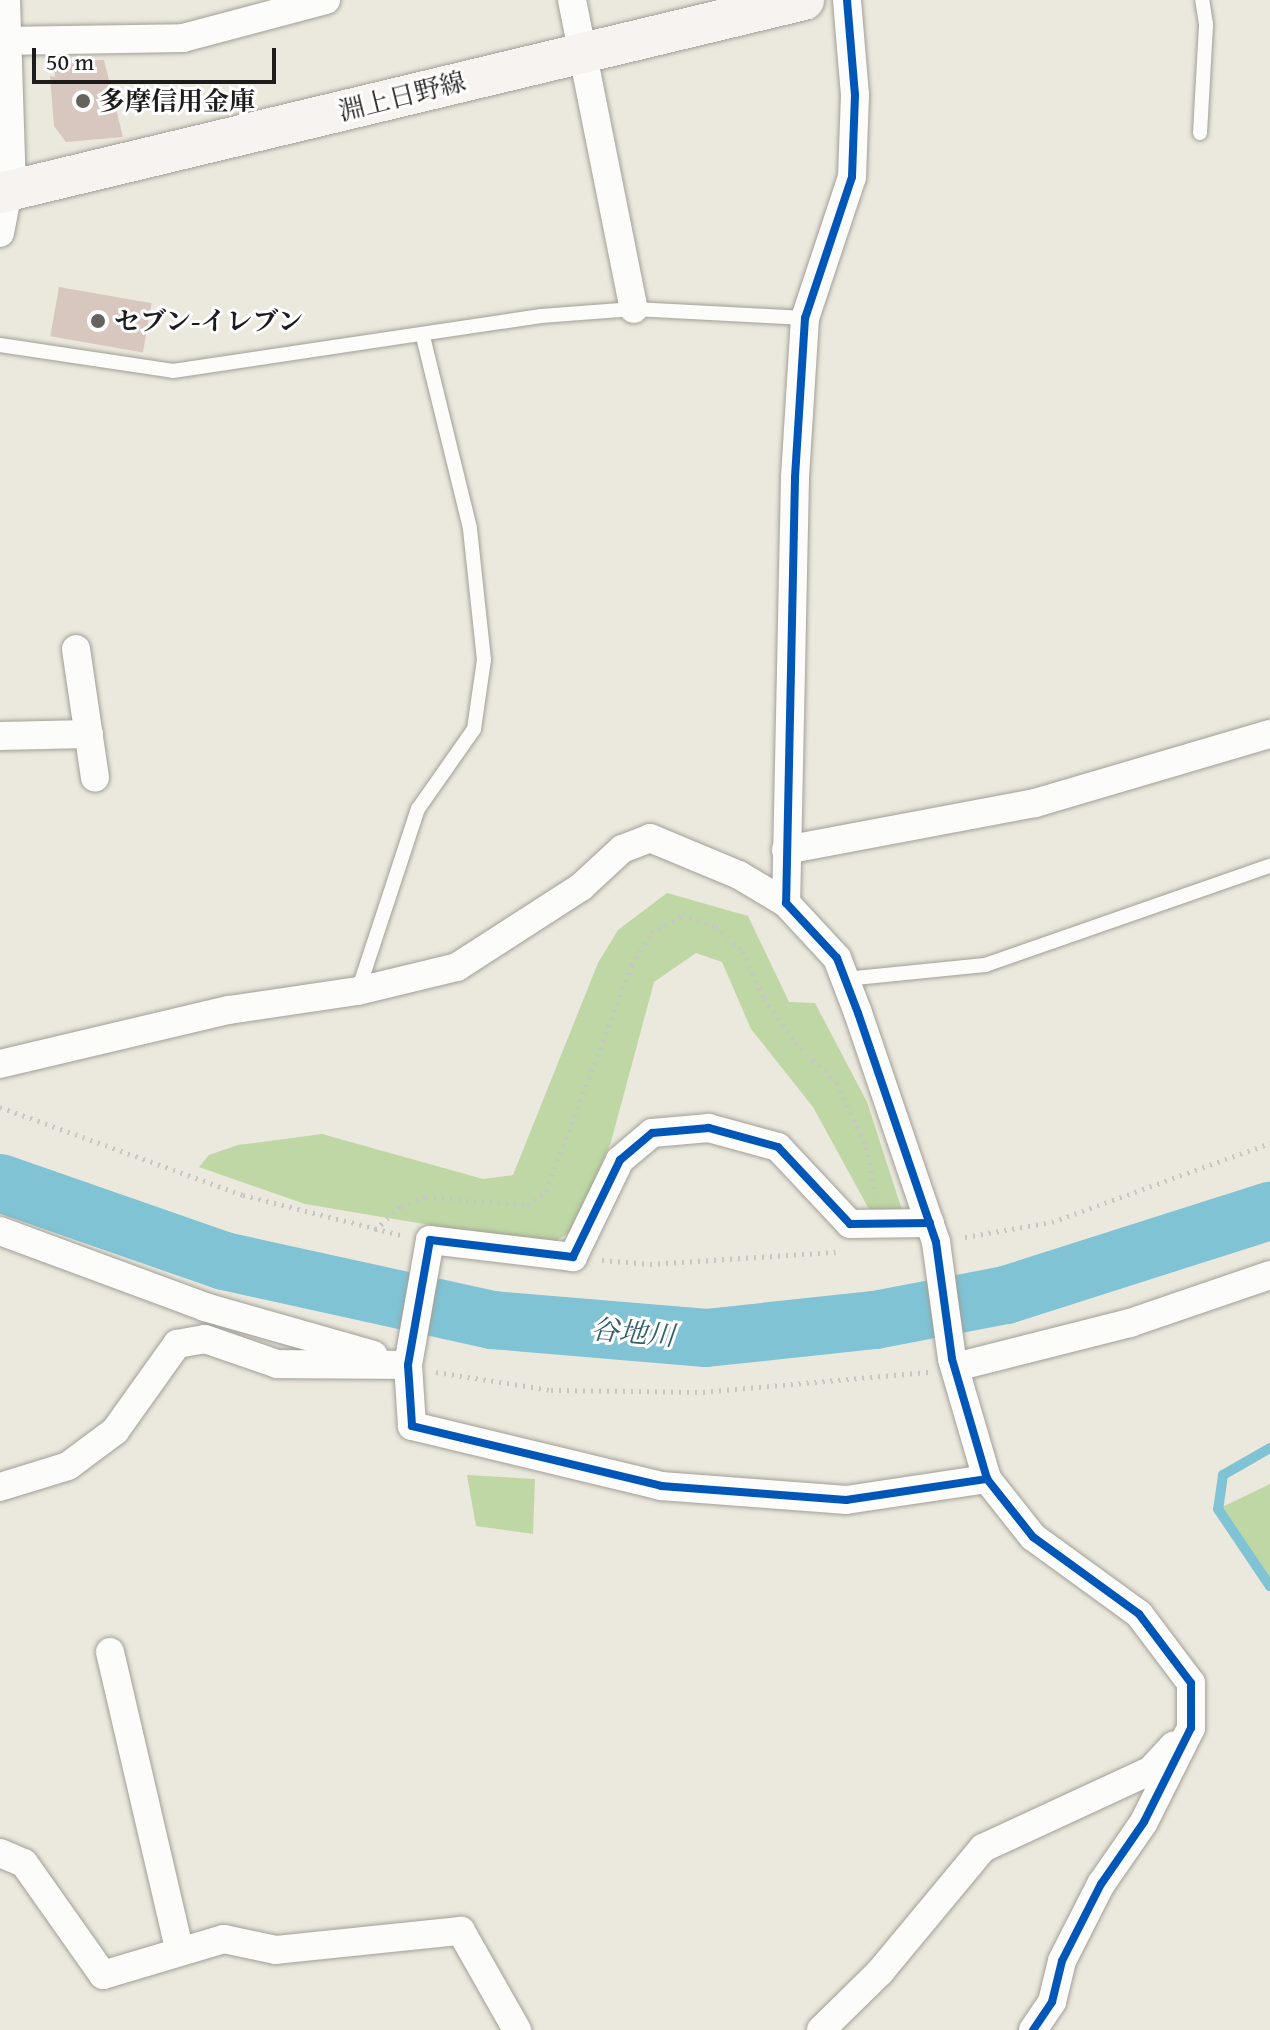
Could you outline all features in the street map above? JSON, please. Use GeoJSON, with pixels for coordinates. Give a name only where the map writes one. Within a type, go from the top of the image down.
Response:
{"type":"FeatureCollection","features":[{"type":"Feature","properties":{"kind":"main road","name":"淵上日野線"},"geometry":{"type":"LineString","coordinates":[[4,192],[804,0]]}},
{"type":"Feature","properties":{"kind":"street"},"geometry":{"type":"LineString","coordinates":[[0,233],[4,192],[2,0]]}},
{"type":"Feature","properties":{"kind":"street"},"geometry":{"type":"LineString","coordinates":[[1,41],[183,38],[326,0]]}},
{"type":"Feature","properties":{"kind":"street"},"geometry":{"type":"LineString","coordinates":[[572,0],[586,51],[634,309]]}},
{"type":"Feature","properties":{"kind":"street"},"geometry":{"type":"LineString","coordinates":[[786,903],[805,318],[852,177],[855,95],[847,0]]}},
{"type":"Feature","properties":{"kind":"street"},"geometry":{"type":"LineString","coordinates":[[76,649],[95,778]]}},
{"type":"Feature","properties":{"kind":"street"},"geometry":{"type":"LineString","coordinates":[[0,736],[89,734]]}},
{"type":"Feature","properties":{"kind":"street"},"geometry":{"type":"LineString","coordinates":[[786,850],[1035,803],[1270,734]]}},
{"type":"Feature","properties":{"kind":"street"},"geometry":{"type":"LineString","coordinates":[[0,1064],[229,1010],[358,991],[457,967],[581,887],[622,849],[650,838],[739,875],[786,903],[837,958],[845,979],[930,1223],[954,1363],[987,1479],[1033,1537],[1139,1614],[1191,1683],[1191,1728],[1144,1822],[1101,1884],[1062,1961],[1052,2002],[1033,2030]]}},
{"type":"Feature","properties":{"kind":"street"},"geometry":{"type":"LineString","coordinates":[[930,1223],[850,1224],[778,1147],[709,1128],[652,1133],[620,1160],[573,1257],[428,1247],[409,1358],[412,1426],[661,1486],[846,1500],[987,1479]]}},
{"type":"Feature","properties":{"kind":"street"},"geometry":{"type":"LineString","coordinates":[[0,1231],[205,1307],[409,1358]]}},
{"type":"Feature","properties":{"kind":"street"},"geometry":{"type":"LineString","coordinates":[[954,1363],[1130,1323],[1270,1275]]}},
{"type":"Feature","properties":{"kind":"street"},"geometry":{"type":"LineString","coordinates":[[0,1487],[68,1466],[115,1431],[177,1344],[205,1339],[277,1364],[409,1358]]}},
{"type":"Feature","properties":{"kind":"street"},"geometry":{"type":"LineString","coordinates":[[110,1652],[179,1949]]}},
{"type":"Feature","properties":{"kind":"street"},"geometry":{"type":"LineString","coordinates":[[821,2030],[880,1972],[983,1848],[1150,1771],[1191,1728]]}},
{"type":"Feature","properties":{"kind":"street"},"geometry":{"type":"LineString","coordinates":[[0,1853],[24,1863],[103,1975],[179,1949],[224,1939],[276,1950],[461,1931],[517,2030]]}},
{"type":"Feature","properties":{"kind":"street"},"geometry":{"type":"LineString","coordinates":[[1052,2002],[1059,2030]]}},
{"type":"Feature","properties":{"kind":"lane"},"geometry":{"type":"LineString","coordinates":[[1200,133],[1206,24],[1202,0]]}},
{"type":"Feature","properties":{"kind":"lane"},"geometry":{"type":"LineString","coordinates":[[0,345],[173,371],[541,316],[634,309],[805,318]]}},
{"type":"Feature","properties":{"kind":"lane"},"geometry":{"type":"LineString","coordinates":[[358,991],[418,809],[474,729],[484,660],[470,528],[423,336]]}},
{"type":"Feature","properties":{"kind":"lane"},"geometry":{"type":"LineString","coordinates":[[845,979],[985,965],[1270,866]]}},
{"type":"Feature","properties":{"kind":"path"},"geometry":{"type":"LineString","coordinates":[[375,1230],[401,1206],[426,1197],[527,1205],[546,1191],[632,965],[651,933],[682,915],[716,926],[743,951],[764,998],[795,1043],[837,1083],[866,1147],[882,1223]]}},
{"type":"Feature","properties":{"kind":"path"},"geometry":{"type":"LineString","coordinates":[[0,1107],[243,1195],[428,1247]]}},
{"type":"Feature","properties":{"kind":"path"},"geometry":{"type":"LineString","coordinates":[[992,1232],[1052,1222],[1270,1143]]}},
{"type":"Feature","properties":{"kind":"path"},"geometry":{"type":"LineString","coordinates":[[573,1257],[650,1264],[853,1251]]}},
{"type":"Feature","properties":{"kind":"path"},"geometry":{"type":"LineString","coordinates":[[466,1379],[551,1390],[703,1392],[890,1379]]}},
{"type":"Feature","properties":{"kind":"green space"},"geometry":{"type":"Polygon","coordinates":[[[667,893],[748,916],[789,1002],[815,1003],[867,1102],[902,1210],[870,1211],[813,1107],[751,1029],[722,962],[696,953],[654,982],[611,1142],[572,1231],[549,1245],[305,1204],[199,1167],[209,1155],[238,1145],[322,1134],[483,1179],[513,1175],[598,963],[618,930],[667,893]]]}},
{"type":"Feature","properties":{"kind":"green space"},"geometry":{"type":"Polygon","coordinates":[[[467,1475],[535,1479],[533,1534],[476,1526],[467,1475]]]}},
{"type":"Feature","properties":{"kind":"green space"},"geometry":{"type":"Polygon","coordinates":[[[1270,1484],[1270,1586],[1218,1509],[1270,1484]]]}},
{"type":"Feature","properties":{"kind":"building","name":"多摩信用金庫"},"geometry":{"type":"Polygon","coordinates":[[[104,60],[123,137],[66,142],[54,126],[50,76],[55,77],[54,61],[104,60]]]}},
{"type":"Feature","properties":{"kind":"building"},"geometry":{"type":"Polygon","coordinates":[[[59,287],[152,303],[143,353],[50,336],[59,287]]]}},
{"type":"Feature","properties":{"kind":"waterway","name":"谷地川"},"geometry":{"type":"LineString","coordinates":[[0,1183],[224,1261],[492,1320],[706,1338],[875,1320],[1006,1295],[1270,1211]]}},
{"type":"Feature","properties":{"kind":"waterway"},"geometry":{"type":"LineString","coordinates":[[1270,1448],[1223,1475],[1218,1509],[1270,1586]]}},
{"type":"Feature","properties":{"kind":"cycle path"},"geometry":{"type":"LineString","coordinates":[[847,0],[855,95],[852,177],[805,318],[795,478],[786,903],[837,958],[858,1013],[936,1242],[952,1359],[987,1479],[1033,1537],[1139,1614],[1191,1683],[1191,1728],[1144,1822],[1101,1884],[1062,1961],[1052,2002],[1033,2030]]}},
{"type":"Feature","properties":{"kind":"cycle path"},"geometry":{"type":"LineString","coordinates":[[930,1223],[850,1224],[778,1147],[709,1128],[652,1133],[620,1160],[573,1257],[430,1240],[408,1365],[412,1426],[661,1486],[846,1500],[987,1479]]}},
{"type":"Feature","properties":{"kind":"place","name":"多摩信用金庫"},"geometry":{"type":"Point","coordinates":[83,101]}},
{"type":"Feature","properties":{"kind":"place","name":"セブン-イレブン"},"geometry":{"type":"Point","coordinates":[98,321]}}]}
